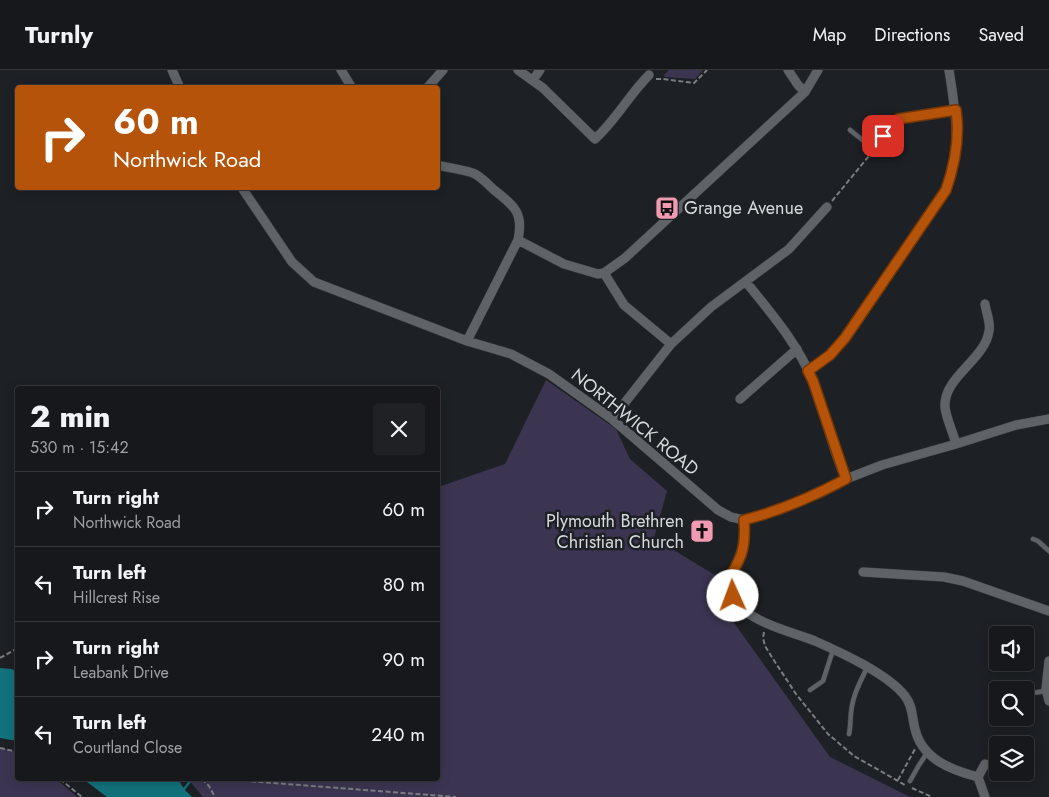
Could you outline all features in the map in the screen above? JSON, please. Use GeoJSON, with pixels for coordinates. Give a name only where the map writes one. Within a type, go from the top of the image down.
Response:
{"type":"FeatureCollection","features":[{"type":"Feature","properties":{"kind":"street"},"geometry":{"type":"LineString","coordinates":[[172,70],[179,85]]}},
{"type":"Feature","properties":{"kind":"street"},"geometry":{"type":"LineString","coordinates":[[341,70],[350,85]]}},
{"type":"Feature","properties":{"kind":"street"},"geometry":{"type":"LineString","coordinates":[[430,85],[443,70]]}},
{"type":"Feature","properties":{"kind":"street"},"geometry":{"type":"LineString","coordinates":[[518,70],[543,88],[595,139],[606,129],[632,93],[649,75]]}},
{"type":"Feature","properties":{"kind":"street"},"geometry":{"type":"LineString","coordinates":[[532,80],[540,70]]}},
{"type":"Feature","properties":{"kind":"street"},"geometry":{"type":"LineString","coordinates":[[788,70],[805,92]]}},
{"type":"Feature","properties":{"kind":"street"},"geometry":{"type":"LineString","coordinates":[[518,240],[564,264],[598,274],[604,272],[625,258],[805,92],[818,70]]}},
{"type":"Feature","properties":{"kind":"street"},"geometry":{"type":"LineString","coordinates":[[808,371],[830,355],[845,338],[946,190],[954,170],[957,120],[949,70]]}},
{"type":"Feature","properties":{"kind":"street"},"geometry":{"type":"LineString","coordinates":[[877,144],[898,119],[956,110]]}},
{"type":"Feature","properties":{"kind":"street"},"geometry":{"type":"LineString","coordinates":[[440,166],[474,173],[511,203],[519,215],[521,226],[518,240],[467,341]]}},
{"type":"Feature","properties":{"kind":"street","name":"NORTHWICK ROAD"},"geometry":{"type":"LineString","coordinates":[[243,190],[292,262],[314,282],[467,341],[511,354],[549,374],[612,419],[718,510],[731,517],[744,520]]}},
{"type":"Feature","properties":{"kind":"street"},"geometry":{"type":"LineString","coordinates":[[612,419],[671,344],[711,307],[789,249],[827,207]]}},
{"type":"Feature","properties":{"kind":"street"},"geometry":{"type":"LineString","coordinates":[[604,272],[624,304],[671,344]]}},
{"type":"Feature","properties":{"kind":"street"},"geometry":{"type":"LineString","coordinates":[[746,282],[786,331],[797,349],[813,381],[846,479]]}},
{"type":"Feature","properties":{"kind":"street"},"geometry":{"type":"LineString","coordinates":[[956,444],[945,406],[947,392],[954,381],[979,354],[986,342],[990,329],[985,304]]}},
{"type":"Feature","properties":{"kind":"street"},"geometry":{"type":"LineString","coordinates":[[740,399],[797,349]]}},
{"type":"Feature","properties":{"kind":"street"},"geometry":{"type":"LineString","coordinates":[[978,777],[955,771],[940,764],[927,753],[921,745],[915,730],[906,697],[891,682],[834,650],[751,615],[740,606],[733,596],[730,585],[732,570],[740,558],[744,544],[744,520],[818,494],[846,479],[882,464],[1016,425],[1049,419]]}},
{"type":"Feature","properties":{"kind":"street"},"geometry":{"type":"LineString","coordinates":[[863,572],[944,577],[963,581],[1049,611]]}},
{"type":"Feature","properties":{"kind":"street"},"geometry":{"type":"LineString","coordinates":[[1049,661],[1046,690],[1049,701]]}},
{"type":"Feature","properties":{"kind":"street"},"geometry":{"type":"LineString","coordinates":[[985,764],[978,777],[985,797]]}},
{"type":"Feature","properties":{"kind":"lane"},"geometry":{"type":"LineString","coordinates":[[850,130],[865,142],[877,144]]}},
{"type":"Feature","properties":{"kind":"lane"},"geometry":{"type":"LineString","coordinates":[[1033,539],[1049,551]]}},
{"type":"Feature","properties":{"kind":"lane"},"geometry":{"type":"LineString","coordinates":[[810,690],[823,680],[834,650]]}},
{"type":"Feature","properties":{"kind":"lane"},"geometry":{"type":"LineString","coordinates":[[849,734],[851,707],[857,687],[867,668]]}},
{"type":"Feature","properties":{"kind":"lane"},"geometry":{"type":"LineString","coordinates":[[1034,692],[1046,690]]}},
{"type":"Feature","properties":{"kind":"lane"},"geometry":{"type":"LineString","coordinates":[[910,781],[927,753]]}},
{"type":"Feature","properties":{"kind":"path"},"geometry":{"type":"LineString","coordinates":[[649,75],[654,80],[663,79],[694,83],[708,70]]}},
{"type":"Feature","properties":{"kind":"path"},"geometry":{"type":"LineString","coordinates":[[827,207],[877,144]]}},
{"type":"Feature","properties":{"kind":"path"},"geometry":{"type":"LineString","coordinates":[[766,622],[763,638],[765,646],[828,734],[854,756],[932,797]]}},
{"type":"Feature","properties":{"kind":"path"},"geometry":{"type":"LineString","coordinates":[[0,658],[15,650]]}},
{"type":"Feature","properties":{"kind":"path"},"geometry":{"type":"LineString","coordinates":[[840,745],[849,734]]}},
{"type":"Feature","properties":{"kind":"path"},"geometry":{"type":"LineString","coordinates":[[898,780],[915,748],[921,745]]}},
{"type":"Feature","properties":{"kind":"path"},"geometry":{"type":"LineString","coordinates":[[0,748],[15,751]]}},
{"type":"Feature","properties":{"kind":"path"},"geometry":{"type":"LineString","coordinates":[[62,781],[82,797]]}},
{"type":"Feature","properties":{"kind":"path"},"geometry":{"type":"LineString","coordinates":[[204,781],[210,786],[215,797]]}},
{"type":"Feature","properties":{"kind":"path"},"geometry":{"type":"LineString","coordinates":[[247,781],[456,797]]}},
{"type":"Feature","properties":{"kind":"shaded area"},"geometry":{"type":"Polygon","coordinates":[[[669,70],[703,70],[695,79],[665,77],[664,75],[669,70]]]}},
{"type":"Feature","properties":{"kind":"shaded area"},"geometry":{"type":"Polygon","coordinates":[[[546,380],[616,429],[630,459],[667,491],[654,538],[718,577],[712,592],[830,757],[910,797],[203,797],[190,781],[440,781],[440,486],[505,464],[546,380]]]}},
{"type":"Feature","properties":{"kind":"shaded area"},"geometry":{"type":"Polygon","coordinates":[[[0,748],[15,752],[15,781],[58,781],[77,797],[0,797],[0,748]]]}},
{"type":"Feature","properties":{"kind":"water"},"geometry":{"type":"Polygon","coordinates":[[[0,668],[12,669],[15,671],[15,741],[0,738],[0,668]]]}},
{"type":"Feature","properties":{"kind":"water"},"geometry":{"type":"Polygon","coordinates":[[[86,781],[179,781],[192,797],[107,797],[86,781]]]}},
{"type":"Feature","properties":{"kind":"building","name":"Plymouth Brethren Christian Church"},"geometry":{"type":"Polygon","coordinates":[[[702,519],[713,525],[703,544],[691,537],[702,519]]]}},
{"type":"Feature","properties":{"kind":"waterway"},"geometry":{"type":"LineString","coordinates":[[184,789],[190,781]]}},
{"type":"Feature","properties":{"kind":"place","name":"Grange Avenue"},"geometry":{"type":"Point","coordinates":[667,208]}},
{"type":"Feature","properties":{"kind":"place","name":"Plymouth Brethren Christian Church"},"geometry":{"type":"Point","coordinates":[702,531]}},
{"type":"Feature","properties":{"kind":"route"},"geometry":{"type":"LineString","coordinates":[[733,596],[730,585],[732,570],[740,558],[744,544],[744,520],[818,494],[846,479],[808,371],[830,355],[845,338],[946,190],[954,170],[956,110],[898,119],[883,136]]}}]}
